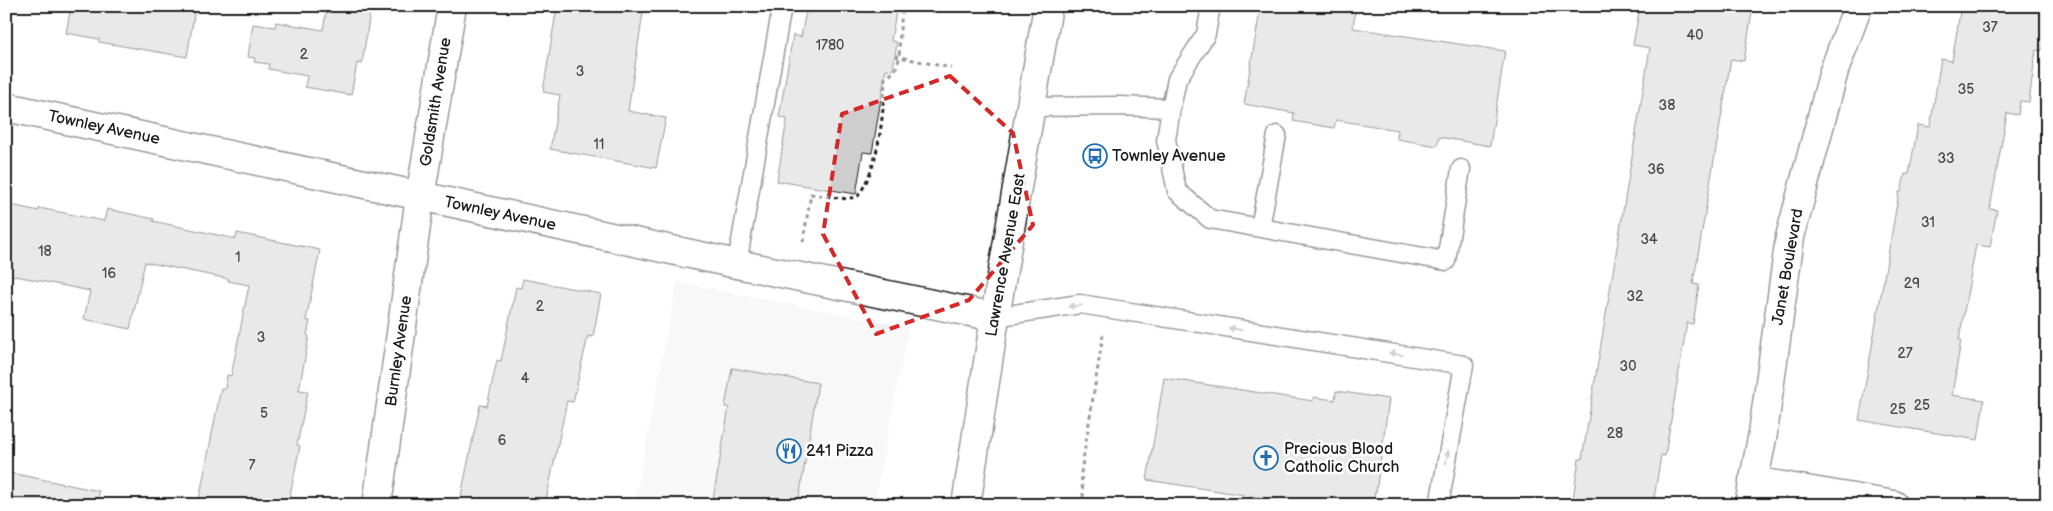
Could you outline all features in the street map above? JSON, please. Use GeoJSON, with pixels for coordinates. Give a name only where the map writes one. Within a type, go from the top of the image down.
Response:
{"type":"FeatureCollection","features":[{"type":"Feature","properties":{"kind":"street","name":"Goldsmith Avenue"},"geometry":{"type":"LineString","coordinates":[[420,197],[452,6]]}},
{"type":"Feature","properties":{"kind":"street","name":"Lawrence Avenue East"},"geometry":{"type":"LineString","coordinates":[[966,505],[995,317],[1048,6]]}},
{"type":"Feature","properties":{"kind":"street","name":"Janet Boulevard"},"geometry":{"type":"LineString","coordinates":[[1751,493],[1763,433],[1790,237],[1834,71],[1858,6]]}},
{"type":"Feature","properties":{"kind":"street","name":"Townley Avenue"},"geometry":{"type":"LineString","coordinates":[[6,107],[420,197],[995,317]]}},
{"type":"Feature","properties":{"kind":"street","name":"Burnley Avenue"},"geometry":{"type":"LineString","coordinates":[[377,505],[420,197]]}},
{"type":"Feature","properties":{"kind":"street"},"geometry":{"type":"LineString","coordinates":[[1751,493],[1894,505]]}},
{"type":"Feature","properties":{"kind":"lane"},"geometry":{"type":"LineString","coordinates":[[737,264],[782,6]]}},
{"type":"Feature","properties":{"kind":"lane"},"geometry":{"type":"LineString","coordinates":[[1211,6],[1206,34],[1177,79],[1166,140],[1177,191],[1210,219],[1446,261],[1461,169]]}},
{"type":"Feature","properties":{"kind":"lane"},"geometry":{"type":"LineString","coordinates":[[1030,107],[1120,106],[1171,108]]}},
{"type":"Feature","properties":{"kind":"lane"},"geometry":{"type":"LineString","coordinates":[[1260,228],[1276,135]]}},
{"type":"Feature","properties":{"kind":"lane"},"geometry":{"type":"LineString","coordinates":[[995,317],[1080,304],[1464,365],[1438,505]]}},
{"type":"Feature","properties":{"kind":"path"},"geometry":{"type":"LineString","coordinates":[[803,242],[811,194],[847,199],[858,196],[873,168],[884,103],[885,78],[891,74],[901,58],[900,36],[904,6]]}},
{"type":"Feature","properties":{"kind":"path"},"geometry":{"type":"LineString","coordinates":[[895,56],[951,68]]}},
{"type":"Feature","properties":{"kind":"path"},"geometry":{"type":"LineString","coordinates":[[1084,505],[1081,473],[1108,308]]}},
{"type":"Feature","properties":{"kind":"path"},"geometry":{"type":"LineString","coordinates":[[1269,505],[1271,499]]}},
{"type":"Feature","properties":{"kind":"highlighted area"},"geometry":{"type":"Polygon","coordinates":[[[950,76],[1013,133],[1033,225],[969,300],[876,334],[823,234],[842,114],[950,76]]]}},
{"type":"Feature","properties":{"kind":"shaded area"},"geometry":{"type":"Polygon","coordinates":[[[677,282],[909,327],[874,505],[634,505],[677,282]]]}},
{"type":"Feature","properties":{"kind":"building"},"geometry":{"type":"Polygon","coordinates":[[[71,6],[180,6],[195,9],[187,57],[99,42],[99,39],[66,33],[71,6]]]}},
{"type":"Feature","properties":{"kind":"building"},"geometry":{"type":"Polygon","coordinates":[[[327,6],[371,6],[362,64],[357,63],[351,95],[305,87],[307,76],[268,69],[269,64],[254,62],[255,58],[248,57],[253,24],[275,27],[276,22],[323,30],[327,6]]]}},
{"type":"Feature","properties":{"kind":"building"},"geometry":{"type":"Polygon","coordinates":[[[557,6],[644,6],[628,111],[666,118],[656,168],[550,149],[560,95],[543,92],[557,6]]]}},
{"type":"Feature","properties":{"kind":"building"},"geometry":{"type":"Polygon","coordinates":[[[807,6],[897,6],[891,41],[897,42],[893,70],[886,69],[872,153],[863,152],[856,194],[777,181],[787,119],[779,117],[793,35],[801,37],[807,6]]]}},
{"type":"Feature","properties":{"kind":"building"},"geometry":{"type":"Polygon","coordinates":[[[1270,6],[1356,6],[1353,28],[1505,51],[1490,146],[1439,137],[1437,146],[1397,139],[1398,130],[1336,120],[1334,128],[1293,121],[1294,113],[1244,104],[1260,11],[1269,12],[1270,6]]]}},
{"type":"Feature","properties":{"kind":"building"},"geometry":{"type":"Polygon","coordinates":[[[1640,6],[1753,6],[1744,61],[1731,59],[1693,284],[1699,285],[1693,324],[1687,323],[1665,456],[1661,455],[1653,505],[1572,505],[1579,459],[1582,459],[1650,48],[1633,45],[1640,6]]]}},
{"type":"Feature","properties":{"kind":"building"},"geometry":{"type":"Polygon","coordinates":[[[1961,6],[2047,6],[2047,20],[2042,51],[2036,50],[2029,102],[2020,101],[2018,115],[2007,113],[1990,209],[1997,210],[1990,247],[1976,245],[1959,340],[1961,340],[1952,395],[1984,400],[1978,440],[1859,420],[1899,192],[1901,192],[1905,174],[1909,174],[1918,125],[1930,127],[1941,59],[1952,61],[1961,6]]]}},
{"type":"Feature","properties":{"kind":"building"},"geometry":{"type":"Polygon","coordinates":[[[6,204],[39,211],[39,208],[104,221],[107,209],[236,239],[237,233],[320,250],[306,320],[310,321],[307,335],[309,336],[299,390],[308,391],[297,445],[300,446],[288,505],[198,505],[221,388],[225,389],[227,375],[231,376],[249,285],[228,281],[229,279],[145,262],[130,329],[84,319],[90,291],[6,274],[6,204]]]}},
{"type":"Feature","properties":{"kind":"building"},"geometry":{"type":"Polygon","coordinates":[[[523,279],[601,294],[593,337],[588,336],[573,402],[567,401],[545,505],[459,505],[480,405],[487,406],[497,360],[501,361],[516,287],[521,288],[523,279]]]}},
{"type":"Feature","properties":{"kind":"building"},"geometry":{"type":"Polygon","coordinates":[[[732,368],[818,383],[798,505],[712,505],[729,407],[725,407],[732,368]]]}},
{"type":"Feature","properties":{"kind":"building","name":"Precious Blood Catholic Church"},"geometry":{"type":"Polygon","coordinates":[[[1164,378],[1313,401],[1313,397],[1335,400],[1336,391],[1389,399],[1373,505],[1288,505],[1289,502],[1147,480],[1164,378]]]}},
{"type":"Feature","properties":{"kind":"building"},"geometry":{"type":"Polygon","coordinates":[[[6,472],[99,491],[98,505],[6,505],[6,472]]]}},
{"type":"Feature","properties":{"kind":"place","name":"Townley Avenue"},"geometry":{"type":"Point","coordinates":[1095,156]}},
{"type":"Feature","properties":{"kind":"place","name":"241 Pizza"},"geometry":{"type":"Point","coordinates":[789,451]}},
{"type":"Feature","properties":{"kind":"place","name":"Precious Blood Catholic Church"},"geometry":{"type":"Point","coordinates":[1266,458]}}]}
